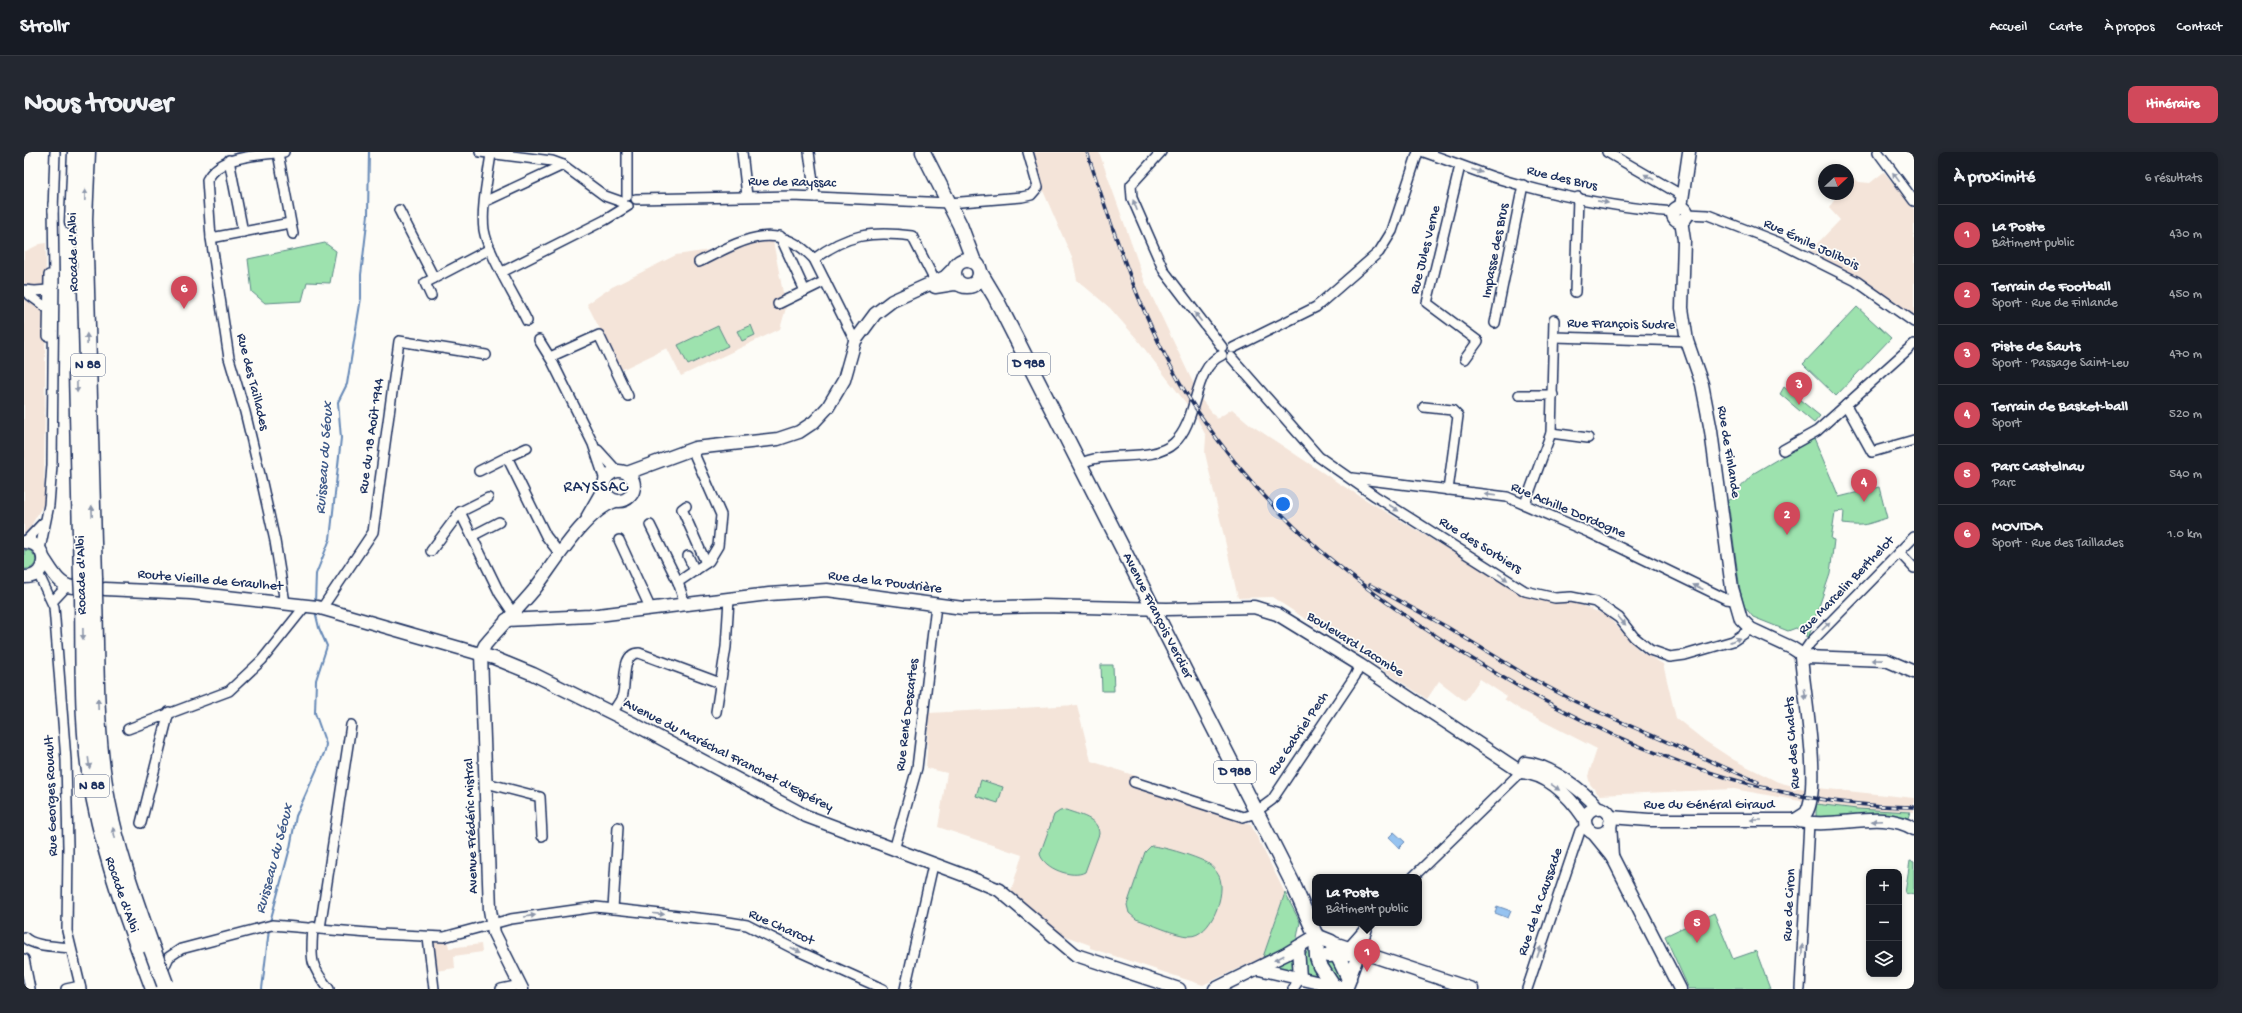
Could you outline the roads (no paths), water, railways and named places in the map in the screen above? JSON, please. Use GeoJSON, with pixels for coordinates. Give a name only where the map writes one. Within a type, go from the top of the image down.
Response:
{"type":"FeatureCollection","features":[{"type":"Feature","properties":{"kind":"highway","name":"Rocade d'Albi"},"geometry":{"type":"LineString","coordinates":[[76,152],[73,217],[85,587],[98,728],[107,801],[124,870],[152,950],[161,988]]}},
{"type":"Feature","properties":{"kind":"highway","name":"Rocade d'Albi"},"geometry":{"type":"LineString","coordinates":[[87,152],[84,219],[85,704],[88,760],[94,800],[106,852],[147,969],[161,988]]}},
{"type":"Feature","properties":{"kind":"main road"},"geometry":{"type":"LineString","coordinates":[[923,152],[960,225],[968,269]]}},
{"type":"Feature","properties":{"kind":"main road","name":"Avenue François Verdier"},"geometry":{"type":"LineString","coordinates":[[968,269],[995,297],[1255,812],[1292,882],[1316,936]]}},
{"type":"Feature","properties":{"kind":"main road"},"geometry":{"type":"LineString","coordinates":[[1342,986],[1317,957],[1316,936],[1348,951]]}},
{"type":"Feature","properties":{"kind":"main road"},"geometry":{"type":"LineString","coordinates":[[1317,957],[1348,951]]}},
{"type":"Feature","properties":{"kind":"main road"},"geometry":{"type":"LineString","coordinates":[[1342,986],[1348,951]]}},
{"type":"Feature","properties":{"kind":"street"},"geometry":{"type":"LineString","coordinates":[[54,346],[48,290],[55,152]]}},
{"type":"Feature","properties":{"kind":"street"},"geometry":{"type":"LineString","coordinates":[[281,152],[290,223],[293,234]]}},
{"type":"Feature","properties":{"kind":"street","name":"Rue des Taillades"},"geometry":{"type":"LineString","coordinates":[[281,152],[229,160],[211,171],[207,180],[211,238],[229,358],[245,412],[262,483],[275,541],[285,603]]}},
{"type":"Feature","properties":{"kind":"street","name":"Rue de Rayssac"},"geometry":{"type":"LineString","coordinates":[[480,152],[491,154],[551,157],[605,196],[628,201],[747,196],[815,197],[948,203],[1022,197],[1035,192],[1038,187],[1037,180],[1028,152]]}},
{"type":"Feature","properties":{"kind":"street"},"geometry":{"type":"LineString","coordinates":[[502,272],[605,220],[628,201],[627,152]]}},
{"type":"Feature","properties":{"kind":"street"},"geometry":{"type":"LineString","coordinates":[[742,152],[747,196]]}},
{"type":"Feature","properties":{"kind":"street"},"geometry":{"type":"LineString","coordinates":[[809,152],[815,197]]}},
{"type":"Feature","properties":{"kind":"street"},"geometry":{"type":"LineString","coordinates":[[1160,152],[1131,185],[1132,198],[1164,271],[1227,358],[1232,353],[1316,306],[1379,252],[1392,231],[1416,156]]}},
{"type":"Feature","properties":{"kind":"street","name":"Rue des Brus"},"geometry":{"type":"LineString","coordinates":[[1424,152],[1460,166],[1524,185],[1578,197],[1681,210]]}},
{"type":"Feature","properties":{"kind":"street"},"geometry":{"type":"LineString","coordinates":[[1607,152],[1681,210]]}},
{"type":"Feature","properties":{"kind":"street","name":"Rue de Finlande"},"geometry":{"type":"LineString","coordinates":[[1689,152],[1681,210],[1684,240],[1682,308],[1687,340],[1702,384],[1711,431],[1734,600],[1741,619],[1751,630],[1792,648],[1801,656]]}},
{"type":"Feature","properties":{"kind":"street"},"geometry":{"type":"LineString","coordinates":[[1878,152],[1914,201]]}},
{"type":"Feature","properties":{"kind":"street"},"geometry":{"type":"LineString","coordinates":[[491,154],[484,230],[490,249],[528,322]]}},
{"type":"Feature","properties":{"kind":"street"},"geometry":{"type":"LineString","coordinates":[[229,160],[243,232]]}},
{"type":"Feature","properties":{"kind":"street"},"geometry":{"type":"LineString","coordinates":[[486,201],[563,165]]}},
{"type":"Feature","properties":{"kind":"street","name":"Rue Jules Verne"},"geometry":{"type":"LineString","coordinates":[[1460,166],[1427,303],[1478,341],[1465,359]]}},
{"type":"Feature","properties":{"kind":"street","name":"Impasse des Brus"},"geometry":{"type":"LineString","coordinates":[[1496,323],[1524,185]]}},
{"type":"Feature","properties":{"kind":"street"},"geometry":{"type":"LineString","coordinates":[[1575,292],[1578,197]]}},
{"type":"Feature","properties":{"kind":"street"},"geometry":{"type":"LineString","coordinates":[[36,567],[44,522],[49,505],[52,465],[54,346],[53,204]]}},
{"type":"Feature","properties":{"kind":"street"},"geometry":{"type":"LineString","coordinates":[[400,210],[434,278]]}},
{"type":"Feature","properties":{"kind":"street","name":"Rue Émile Jolibois"},"geometry":{"type":"LineString","coordinates":[[1681,210],[1708,215],[1780,243],[1856,281],[1914,322]]}},
{"type":"Feature","properties":{"kind":"street"},"geometry":{"type":"LineString","coordinates":[[211,238],[290,223]]}},
{"type":"Feature","properties":{"kind":"street"},"geometry":{"type":"LineString","coordinates":[[814,259],[834,245],[861,235],[884,233],[912,236],[934,281]]}},
{"type":"Feature","properties":{"kind":"street"},"geometry":{"type":"LineString","coordinates":[[780,236],[805,290]]}},
{"type":"Feature","properties":{"kind":"street"},"geometry":{"type":"LineString","coordinates":[[699,262],[726,249],[755,238],[780,236],[798,244],[814,259],[855,341]]}},
{"type":"Feature","properties":{"kind":"street"},"geometry":{"type":"LineString","coordinates":[[431,296],[425,283],[490,249]]}},
{"type":"Feature","properties":{"kind":"street"},"geometry":{"type":"LineString","coordinates":[[481,654],[485,645],[525,600],[584,524],[610,474],[653,464],[695,448],[778,440],[799,432],[814,422],[828,407],[844,380],[855,341],[864,326],[875,314],[892,301],[918,290],[934,281],[968,269]]}},
{"type":"Feature","properties":{"kind":"street"},"geometry":{"type":"LineString","coordinates":[[918,290],[954,284],[968,269]]}},
{"type":"Feature","properties":{"kind":"street"},"geometry":{"type":"LineString","coordinates":[[52,465],[49,305],[54,276]]}},
{"type":"Feature","properties":{"kind":"street"},"geometry":{"type":"LineString","coordinates":[[778,304],[825,281]]}},
{"type":"Feature","properties":{"kind":"street"},"geometry":{"type":"LineString","coordinates":[[24,290],[35,292],[48,290]]}},
{"type":"Feature","properties":{"kind":"street"},"geometry":{"type":"LineString","coordinates":[[24,290],[49,305]]}},
{"type":"Feature","properties":{"kind":"street"},"geometry":{"type":"LineString","coordinates":[[1525,504],[1551,433],[1554,320]]}},
{"type":"Feature","properties":{"kind":"street"},"geometry":{"type":"LineString","coordinates":[[550,357],[599,335],[628,396]]}},
{"type":"Feature","properties":{"kind":"street","name":"Rue François Sudre"},"geometry":{"type":"LineString","coordinates":[[1554,337],[1687,340]]}},
{"type":"Feature","properties":{"kind":"street"},"geometry":{"type":"LineString","coordinates":[[539,340],[550,357],[593,444],[608,496],[615,501]]}},
{"type":"Feature","properties":{"kind":"street","name":"Rue du 18 Août 1944"},"geometry":{"type":"LineString","coordinates":[[314,606],[373,532],[399,341],[486,355]]}},
{"type":"Feature","properties":{"kind":"street"},"geometry":{"type":"LineString","coordinates":[[1783,450],[1817,431],[1914,344]]}},
{"type":"Feature","properties":{"kind":"street"},"geometry":{"type":"LineString","coordinates":[[1080,464],[1088,460],[1102,457],[1158,452],[1174,443],[1187,424],[1209,363],[1222,351]]}},
{"type":"Feature","properties":{"kind":"street","name":"Rue des Sorbiers"},"geometry":{"type":"LineString","coordinates":[[1232,353],[1320,457],[1375,496],[1525,591],[1555,598],[1571,597],[1596,602],[1619,618],[1640,643],[1650,650],[1670,657],[1686,655],[1733,641],[1751,630]]}},
{"type":"Feature","properties":{"kind":"street"},"geometry":{"type":"LineString","coordinates":[[1519,395],[1553,395]]}},
{"type":"Feature","properties":{"kind":"street"},"geometry":{"type":"LineString","coordinates":[[1846,405],[1872,452],[1914,440]]}},
{"type":"Feature","properties":{"kind":"street"},"geometry":{"type":"LineString","coordinates":[[1424,407],[1452,410],[1458,416],[1448,490]]}},
{"type":"Feature","properties":{"kind":"street"},"geometry":{"type":"LineString","coordinates":[[1551,433],[1588,438]]}},
{"type":"Feature","properties":{"kind":"street"},"geometry":{"type":"LineString","coordinates":[[593,444],[635,485]]}},
{"type":"Feature","properties":{"kind":"street"},"geometry":{"type":"LineString","coordinates":[[479,471],[527,448]]}},
{"type":"Feature","properties":{"kind":"street"},"geometry":{"type":"LineString","coordinates":[[678,582],[706,562],[718,546],[721,515],[699,467],[695,456],[695,448]]}},
{"type":"Feature","properties":{"kind":"street"},"geometry":{"type":"LineString","coordinates":[[507,457],[546,536],[560,554]]}},
{"type":"Feature","properties":{"kind":"street"},"geometry":{"type":"LineString","coordinates":[[584,524],[609,503],[629,498],[635,485],[653,464]]}},
{"type":"Feature","properties":{"kind":"street","name":"Rue Achille Dordogne"},"geometry":{"type":"LineString","coordinates":[[1350,478],[1507,497],[1588,532],[1726,599],[1734,600]]}},
{"type":"Feature","properties":{"kind":"street"},"geometry":{"type":"LineString","coordinates":[[1375,496],[1377,485],[1381,482]]}},
{"type":"Feature","properties":{"kind":"street"},"geometry":{"type":"LineString","coordinates":[[432,551],[460,512],[488,498]]}},
{"type":"Feature","properties":{"kind":"street"},"geometry":{"type":"LineString","coordinates":[[686,506],[682,509],[706,562]]}},
{"type":"Feature","properties":{"kind":"street"},"geometry":{"type":"LineString","coordinates":[[460,512],[500,594],[509,617]]}},
{"type":"Feature","properties":{"kind":"street"},"geometry":{"type":"LineString","coordinates":[[25,542],[44,522]]}},
{"type":"Feature","properties":{"kind":"street"},"geometry":{"type":"LineString","coordinates":[[472,536],[499,522]]}},
{"type":"Feature","properties":{"kind":"street"},"geometry":{"type":"LineString","coordinates":[[650,525],[678,582],[685,604]]}},
{"type":"Feature","properties":{"kind":"street","name":"Rue Marcelin Berthelot"},"geometry":{"type":"LineString","coordinates":[[1801,656],[1810,643],[1886,568],[1914,537]]}},
{"type":"Feature","properties":{"kind":"street"},"geometry":{"type":"LineString","coordinates":[[619,540],[648,603],[649,609]]}},
{"type":"Feature","properties":{"kind":"street"},"geometry":{"type":"LineString","coordinates":[[25,542],[31,543],[36,567]]}},
{"type":"Feature","properties":{"kind":"street"},"geometry":{"type":"LineString","coordinates":[[1899,552],[1914,568]]}},
{"type":"Feature","properties":{"kind":"street"},"geometry":{"type":"LineString","coordinates":[[688,556],[695,571]]}},
{"type":"Feature","properties":{"kind":"street"},"geometry":{"type":"LineString","coordinates":[[36,567],[57,577],[85,587]]}},
{"type":"Feature","properties":{"kind":"street","name":"Rue Georges Rouault"},"geometry":{"type":"LineString","coordinates":[[36,567],[53,601],[66,760],[68,847],[66,912],[70,948],[80,988]]}},
{"type":"Feature","properties":{"kind":"street"},"geometry":{"type":"LineString","coordinates":[[53,601],[85,587]]}},
{"type":"Feature","properties":{"kind":"street","name":"Route Vieille de Graulhet"},"geometry":{"type":"LineString","coordinates":[[85,587],[191,593],[314,606]]}},
{"type":"Feature","properties":{"kind":"street","name":"Rue de la Poudrière"},"geometry":{"type":"LineString","coordinates":[[509,617],[542,618],[590,616],[685,604],[827,590],[936,606],[963,608],[1153,608]]}},
{"type":"Feature","properties":{"kind":"street"},"geometry":{"type":"LineString","coordinates":[[525,600],[542,618]]}},
{"type":"Feature","properties":{"kind":"street"},"geometry":{"type":"LineString","coordinates":[[716,712],[728,628],[729,600]]}},
{"type":"Feature","properties":{"kind":"street"},"geometry":{"type":"LineString","coordinates":[[128,729],[229,690],[262,660],[314,606]]}},
{"type":"Feature","properties":{"kind":"street","name":"Avenue du Maréchal Franchet d'Espérey"},"geometry":{"type":"LineString","coordinates":[[314,606],[481,654],[533,674],[612,713],[806,816],[999,890],[1076,955],[1179,989]]}},
{"type":"Feature","properties":{"kind":"street","name":"Rue René Descartes"},"geometry":{"type":"LineString","coordinates":[[894,850],[917,768],[936,606]]}},
{"type":"Feature","properties":{"kind":"street","name":"Boulevard Lacombe"},"geometry":{"type":"LineString","coordinates":[[1153,608],[1254,607],[1265,609],[1277,614],[1360,665],[1521,772]]}},
{"type":"Feature","properties":{"kind":"street"},"geometry":{"type":"LineString","coordinates":[[612,713],[622,697],[627,664],[629,657],[634,653],[640,653],[720,683]]}},
{"type":"Feature","properties":{"kind":"street","name":"Avenue Frédéric Mistral"},"geometry":{"type":"LineString","coordinates":[[481,654],[492,924],[494,933],[521,987]]}},
{"type":"Feature","properties":{"kind":"street"},"geometry":{"type":"LineString","coordinates":[[1801,656],[1815,659],[1886,660],[1914,672]]}},
{"type":"Feature","properties":{"kind":"street","name":"Rue des Chalets"},"geometry":{"type":"LineString","coordinates":[[1795,820],[1806,813],[1812,794],[1809,726],[1801,656]]}},
{"type":"Feature","properties":{"kind":"street","name":"Rue Gabriel Pech"},"geometry":{"type":"LineString","coordinates":[[1255,812],[1272,800],[1355,676],[1360,665]]}},
{"type":"Feature","properties":{"kind":"street"},"geometry":{"type":"LineString","coordinates":[[141,823],[169,712]]}},
{"type":"Feature","properties":{"kind":"street"},"geometry":{"type":"LineString","coordinates":[[329,989],[313,969],[311,960],[351,725]]}},
{"type":"Feature","properties":{"kind":"street"},"geometry":{"type":"LineString","coordinates":[[1416,874],[1521,772],[1525,763],[1536,764],[1579,789],[1599,809]]}},
{"type":"Feature","properties":{"kind":"street"},"geometry":{"type":"LineString","coordinates":[[1521,772],[1535,773],[1570,797],[1588,826],[1612,856],[1680,989]]}},
{"type":"Feature","properties":{"kind":"street"},"geometry":{"type":"LineString","coordinates":[[1134,782],[1243,817],[1255,812]]}},
{"type":"Feature","properties":{"kind":"street"},"geometry":{"type":"LineString","coordinates":[[486,783],[540,797],[542,836]]}},
{"type":"Feature","properties":{"kind":"street"},"geometry":{"type":"LineString","coordinates":[[1588,826],[1592,810],[1599,809],[1606,811],[1610,820],[1612,856]]}},
{"type":"Feature","properties":{"kind":"street"},"geometry":{"type":"LineString","coordinates":[[1588,826],[1605,832],[1610,820]]}},
{"type":"Feature","properties":{"kind":"street","name":"Rue du Général Giraud"},"geometry":{"type":"LineString","coordinates":[[1610,820],[1795,820],[1809,823],[1895,820],[1914,829]]}},
{"type":"Feature","properties":{"kind":"street","name":"Rue de Ciron"},"geometry":{"type":"LineString","coordinates":[[1800,989],[1809,823]]}},
{"type":"Feature","properties":{"kind":"street","name":"Rue de la Caussade"},"geometry":{"type":"LineString","coordinates":[[1526,989],[1580,831],[1588,826]]}},
{"type":"Feature","properties":{"kind":"street"},"geometry":{"type":"LineString","coordinates":[[613,909],[618,827]]}},
{"type":"Feature","properties":{"kind":"street"},"geometry":{"type":"LineString","coordinates":[[905,989],[933,865]]}},
{"type":"Feature","properties":{"kind":"street","name":"Rue Charcot"},"geometry":{"type":"LineString","coordinates":[[161,988],[165,963],[176,951],[270,925],[428,938],[444,937],[511,919],[596,907],[716,920],[746,925],[879,988]]}},
{"type":"Feature","properties":{"kind":"street"},"geometry":{"type":"LineString","coordinates":[[1259,968],[1342,986],[1348,951],[1367,926]]}},
{"type":"Feature","properties":{"kind":"street"},"geometry":{"type":"LineString","coordinates":[[1215,989],[1259,968],[1316,936]]}},
{"type":"Feature","properties":{"kind":"street"},"geometry":{"type":"LineString","coordinates":[[428,938],[434,989]]}},
{"type":"Feature","properties":{"kind":"street"},"geometry":{"type":"LineString","coordinates":[[25,941],[70,948]]}},
{"type":"Feature","properties":{"kind":"street"},"geometry":{"type":"LineString","coordinates":[[1293,989],[1300,978],[1298,947]]}},
{"type":"Feature","properties":{"kind":"street"},"geometry":{"type":"LineString","coordinates":[[1348,951],[1472,989]]}},
{"type":"Feature","properties":{"kind":"street"},"geometry":{"type":"LineString","coordinates":[[24,960],[30,989]]}},
{"type":"Feature","properties":{"kind":"street"},"geometry":{"type":"LineString","coordinates":[[501,989],[521,987]]}},
{"type":"Feature","properties":{"kind":"street"},"geometry":{"type":"LineString","coordinates":[[66,989],[80,988]]}},
{"type":"Feature","properties":{"kind":"water"},"geometry":{"type":"Polygon","coordinates":[[[1394,832],[1405,842],[1399,848],[1389,837],[1394,832]]]}},
{"type":"Feature","properties":{"kind":"water"},"geometry":{"type":"Polygon","coordinates":[[[1497,906],[1511,911],[1508,918],[1495,913],[1497,906]]]}},
{"type":"Feature","properties":{"kind":"waterway","name":"Ruisseau du Séoux"},"geometry":{"type":"LineString","coordinates":[[315,603],[316,574],[330,539],[341,438],[338,402],[347,384],[361,298],[361,275],[368,215],[369,152]]}},
{"type":"Feature","properties":{"kind":"waterway","name":"Ruisseau du Séoux"},"geometry":{"type":"LineString","coordinates":[[270,922],[290,848],[296,816],[325,751],[326,744],[315,713],[316,680],[327,646],[319,628],[315,611]]}},
{"type":"Feature","properties":{"kind":"waterway","name":"Ruisseau du Séoux"},"geometry":{"type":"LineString","coordinates":[[262,989],[269,929]]}},
{"type":"Feature","properties":{"kind":"railway"},"geometry":{"type":"LineString","coordinates":[[1087,152],[1121,253],[1134,286],[1147,318],[1179,382],[1226,451],[1256,487],[1287,520],[1354,578],[1390,605],[1469,657],[1572,715],[1626,741],[1681,763],[1738,781],[1796,795],[1854,804],[1914,807]]}},
{"type":"Feature","properties":{"kind":"railway"},"geometry":{"type":"LineString","coordinates":[[1370,585],[1447,627],[1529,677],[1576,702],[1758,782]]}},
{"type":"Feature","properties":{"kind":"place","name":"MOVIDA"},"geometry":{"type":"Point","coordinates":[184,309]}},
{"type":"Feature","properties":{"kind":"place","name":"Piste de Sauts"},"geometry":{"type":"Point","coordinates":[1799,405]}},
{"type":"Feature","properties":{"kind":"place","name":"Terrain de Basket-ball"},"geometry":{"type":"Point","coordinates":[1864,502]}},
{"type":"Feature","properties":{"kind":"place","name":"Terrain de Football"},"geometry":{"type":"Point","coordinates":[1787,535]}},
{"type":"Feature","properties":{"kind":"place","name":"Parc Castelnau"},"geometry":{"type":"Point","coordinates":[1697,943]}},
{"type":"Feature","properties":{"kind":"place","name":"La Poste"},"geometry":{"type":"Point","coordinates":[1367,972]}},
{"type":"Feature","properties":{"kind":"district","name":"RAYSSAC"},"geometry":{"type":"Point","coordinates":[596,488]}}]}
